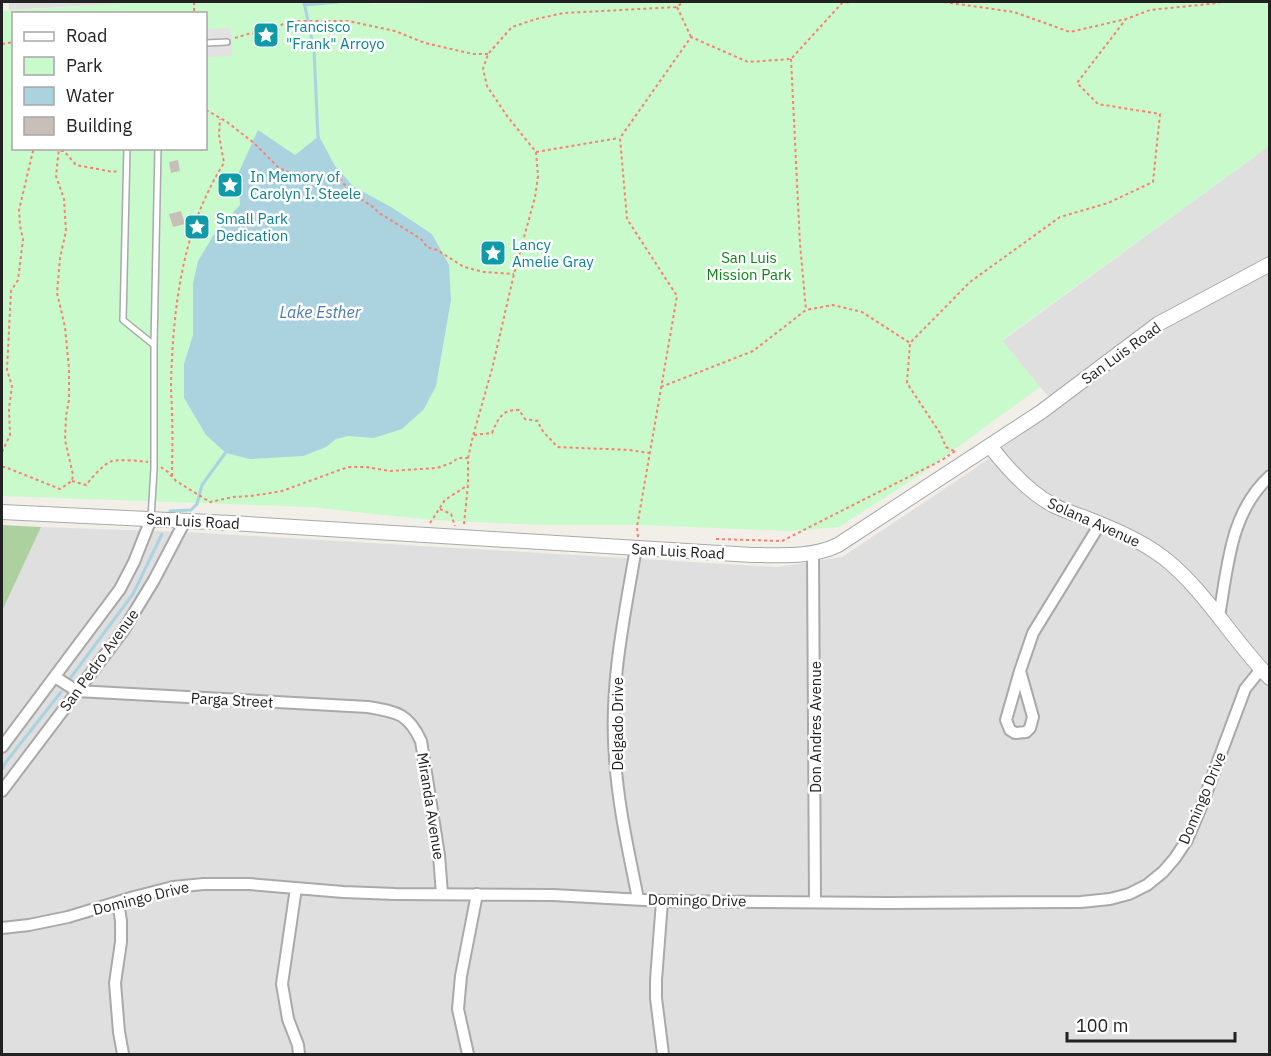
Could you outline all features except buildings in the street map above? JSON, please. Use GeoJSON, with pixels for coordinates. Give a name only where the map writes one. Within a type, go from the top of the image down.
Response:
{"type":"FeatureCollection","features":[{"type":"Feature","properties":{"kind":"street","name":"San Luis Road"},"geometry":{"type":"LineString","coordinates":[[2,512],[464,532],[637,542],[752,555],[813,553],[838,545],[990,446],[1041,412],[1151,329],[1269,264]]}},
{"type":"Feature","properties":{"kind":"street","name":"Solana Avenue"},"geometry":{"type":"LineString","coordinates":[[990,446],[1025,485],[1043,499],[1054,506],[1141,542],[1163,557],[1178,570],[1219,616],[1265,674]]}},
{"type":"Feature","properties":{"kind":"street"},"geometry":{"type":"LineString","coordinates":[[1219,616],[1232,542],[1239,519],[1257,487],[1269,476]]}},
{"type":"Feature","properties":{"kind":"street","name":"San Pedro Avenue"},"geometry":{"type":"LineString","coordinates":[[2,747],[120,589],[134,562],[151,519]]}},
{"type":"Feature","properties":{"kind":"street","name":"San Pedro Avenue"},"geometry":{"type":"LineString","coordinates":[[2,791],[123,631],[140,605],[185,521]]}},
{"type":"Feature","properties":{"kind":"street"},"geometry":{"type":"LineString","coordinates":[[1020,671],[1033,717],[1030,728],[1026,732],[1015,733],[1010,730],[1006,720],[1020,671],[1033,633],[1100,524]]}},
{"type":"Feature","properties":{"kind":"street","name":"Delgado Drive"},"geometry":{"type":"LineString","coordinates":[[637,542],[619,644],[614,723],[619,796],[638,899]]}},
{"type":"Feature","properties":{"kind":"street","name":"Don Andres Avenue"},"geometry":{"type":"LineString","coordinates":[[813,553],[815,902]]}},
{"type":"Feature","properties":{"kind":"street","name":"Domingo Drive"},"geometry":{"type":"LineString","coordinates":[[2,928],[68,917],[174,887],[204,884],[249,884],[353,892],[553,895],[662,900],[887,903],[1081,902],[1119,897],[1147,885],[1163,872],[1187,840],[1245,689],[1265,674]]}},
{"type":"Feature","properties":{"kind":"street","name":"Parga Street"},"geometry":{"type":"LineString","coordinates":[[55,677],[77,691],[368,707],[387,710],[410,721]]}},
{"type":"Feature","properties":{"kind":"street","name":"Miranda Avenue"},"geometry":{"type":"LineString","coordinates":[[410,721],[421,741],[439,855],[442,894]]}},
{"type":"Feature","properties":{"kind":"street"},"geometry":{"type":"LineString","coordinates":[[296,888],[282,984],[288,1019],[299,1054]]}},
{"type":"Feature","properties":{"kind":"street"},"geometry":{"type":"LineString","coordinates":[[468,1054],[458,1009],[461,976],[477,894]]}},
{"type":"Feature","properties":{"kind":"street"},"geometry":{"type":"LineString","coordinates":[[662,900],[656,998],[663,1054]]}},
{"type":"Feature","properties":{"kind":"street"},"geometry":{"type":"LineString","coordinates":[[118,902],[121,942],[115,983],[123,1054]]}},
{"type":"Feature","properties":{"kind":"lane"},"geometry":{"type":"LineString","coordinates":[[207,43],[227,42]]}},
{"type":"Feature","properties":{"kind":"lane"},"geometry":{"type":"LineString","coordinates":[[127,150],[123,320],[154,345]]}},
{"type":"Feature","properties":{"kind":"lane"},"geometry":{"type":"LineString","coordinates":[[151,519],[154,462],[158,150]]}},
{"type":"Feature","properties":{"kind":"lane"},"geometry":{"type":"LineString","coordinates":[[142,335],[155,324]]}},
{"type":"Feature","properties":{"kind":"path"},"geometry":{"type":"LineString","coordinates":[[440,509],[451,514],[455,527],[464,532],[468,458],[472,436],[492,369],[535,197],[538,176],[536,152],[507,116],[487,86],[483,69],[488,54],[512,27],[536,19],[564,13],[677,7],[683,2]]}},
{"type":"Feature","properties":{"kind":"path"},"geometry":{"type":"LineString","coordinates":[[677,7],[691,37],[748,62],[790,59],[842,2],[850,2]]}},
{"type":"Feature","properties":{"kind":"path"},"geometry":{"type":"LineString","coordinates":[[944,2],[1014,12],[1070,32],[1126,19],[1150,9],[1221,2]]}},
{"type":"Feature","properties":{"kind":"path"},"geometry":{"type":"LineString","coordinates":[[715,539],[782,542],[955,452],[946,447],[940,433],[907,383],[910,343],[970,282],[1060,217],[1108,203],[1153,182],[1160,114],[1098,104],[1077,82],[1126,19]]}},
{"type":"Feature","properties":{"kind":"path"},"geometry":{"type":"LineString","coordinates":[[227,42],[248,34],[270,31],[288,21],[348,21],[395,31],[425,43],[473,54],[488,54]]}},
{"type":"Feature","properties":{"kind":"path"},"geometry":{"type":"LineString","coordinates":[[637,542],[637,527],[676,296],[627,219],[620,138],[691,37]]}},
{"type":"Feature","properties":{"kind":"path"},"geometry":{"type":"LineString","coordinates":[[790,59],[806,310]]}},
{"type":"Feature","properties":{"kind":"path"},"geometry":{"type":"LineString","coordinates":[[207,111],[254,143],[279,168],[294,174],[330,176],[340,179],[351,193],[379,213],[422,240],[427,247],[437,250],[464,267],[484,272],[514,274]]}},
{"type":"Feature","properties":{"kind":"path"},"geometry":{"type":"LineString","coordinates":[[172,476],[171,386],[177,293],[186,249],[196,220],[213,180],[224,163],[219,135],[220,118]]}},
{"type":"Feature","properties":{"kind":"path"},"geometry":{"type":"LineString","coordinates":[[536,152],[620,138]]}},
{"type":"Feature","properties":{"kind":"path"},"geometry":{"type":"LineString","coordinates":[[2,452],[10,435],[9,409],[12,386],[8,370],[11,291],[18,280],[23,238],[20,210],[33,150]]}},
{"type":"Feature","properties":{"kind":"path"},"geometry":{"type":"LineString","coordinates":[[2,467],[5,466],[60,489],[72,481],[74,475],[65,440],[69,369],[57,293],[60,258],[66,231],[64,199],[56,176],[58,150]]}},
{"type":"Feature","properties":{"kind":"path"},"geometry":{"type":"LineString","coordinates":[[61,150],[76,165],[113,172],[125,169]]}},
{"type":"Feature","properties":{"kind":"path"},"geometry":{"type":"LineString","coordinates":[[661,387],[753,351],[806,310],[833,305],[862,312],[910,343]]}},
{"type":"Feature","properties":{"kind":"path"},"geometry":{"type":"LineString","coordinates":[[472,436],[492,433],[500,415],[510,409],[519,410],[525,419],[538,421],[542,432],[557,447],[649,453]]}},
{"type":"Feature","properties":{"kind":"path"},"geometry":{"type":"LineString","coordinates":[[72,481],[86,485],[97,472],[112,461],[154,462],[176,481],[210,502],[282,491],[348,467],[390,471],[437,468],[458,458],[468,458]]}},
{"type":"Feature","properties":{"kind":"path"},"geometry":{"type":"LineString","coordinates":[[437,526],[428,525],[445,500],[468,485]]}},
{"type":"Feature","properties":{"kind":"shaded area"},"geometry":{"type":"Polygon","coordinates":[[[9,2],[143,2],[9,10],[9,2]]]}},
{"type":"Feature","properties":{"kind":"shaded area"},"geometry":{"type":"Polygon","coordinates":[[[231,28],[232,56],[207,57],[207,29],[231,28]]]}},
{"type":"Feature","properties":{"kind":"shaded area"},"geometry":{"type":"Polygon","coordinates":[[[1269,146],[1270,1047],[1266,1054],[2,1054],[2,586],[41,527],[186,532],[778,567],[842,557],[974,469],[1058,407],[1002,341],[1269,146]]]}},
{"type":"Feature","properties":{"kind":"green space","name":"San Luis Mission Park"},"geometry":{"type":"Polygon","coordinates":[[[143,2],[370,2],[371,4],[1269,2],[1269,146],[1002,340],[1040,387],[924,472],[839,527],[792,531],[641,525],[542,525],[431,520],[310,507],[2,496],[2,11],[143,2]]]}},
{"type":"Feature","properties":{"kind":"green space"},"geometry":{"type":"Polygon","coordinates":[[[2,525],[41,527],[2,611],[2,525]]]}},
{"type":"Feature","properties":{"kind":"water","name":"Lake Esther"},"geometry":{"type":"Polygon","coordinates":[[[258,130],[295,155],[319,136],[335,166],[354,187],[391,207],[432,234],[449,265],[451,300],[436,386],[424,409],[402,429],[374,438],[348,436],[336,439],[326,447],[303,456],[250,459],[226,453],[206,435],[184,398],[184,364],[193,335],[193,284],[198,261],[216,231],[240,205],[238,174],[258,130]]]}},
{"type":"Feature","properties":{"kind":"waterway"},"geometry":{"type":"LineString","coordinates":[[304,2],[314,50],[318,138]]}},
{"type":"Feature","properties":{"kind":"waterway"},"geometry":{"type":"LineString","coordinates":[[304,5],[338,2]]}},
{"type":"Feature","properties":{"kind":"waterway"},"geometry":{"type":"LineString","coordinates":[[170,511],[191,510],[197,504],[202,485],[226,452]]}},
{"type":"Feature","properties":{"kind":"waterway"},"geometry":{"type":"LineString","coordinates":[[69,680],[133,594],[162,534]]}},
{"type":"Feature","properties":{"kind":"waterway"},"geometry":{"type":"LineString","coordinates":[[2,769],[61,692]]}},
{"type":"Feature","properties":{"kind":"place","name":"Francisco \"Frank\" Arroyo"},"geometry":{"type":"Point","coordinates":[266,35]}},
{"type":"Feature","properties":{"kind":"place","name":"In Memory of Carolyn I. Steele"},"geometry":{"type":"Point","coordinates":[230,185]}},
{"type":"Feature","properties":{"kind":"place","name":"Small Park Dedication"},"geometry":{"type":"Point","coordinates":[197,227]}},
{"type":"Feature","properties":{"kind":"place","name":"Lancy Amelie Gray"},"geometry":{"type":"Point","coordinates":[493,253]}}]}
